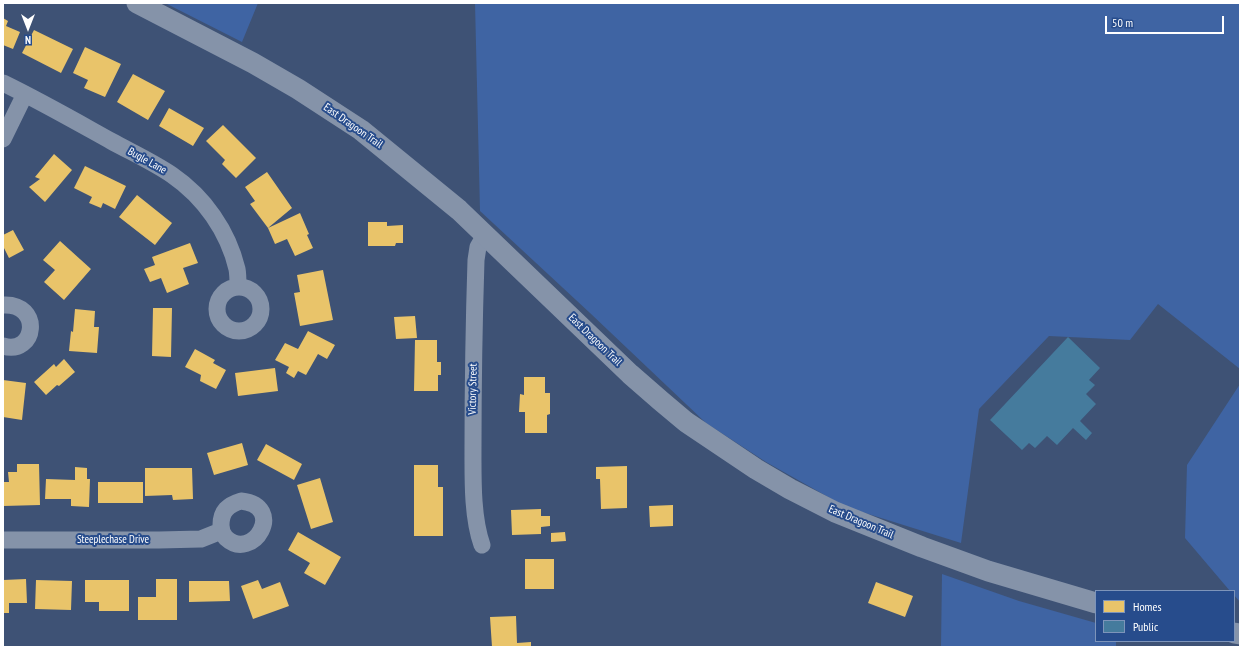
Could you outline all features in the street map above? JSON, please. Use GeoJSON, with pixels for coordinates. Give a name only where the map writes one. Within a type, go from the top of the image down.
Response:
{"type":"FeatureCollection","features":[{"type":"Feature","properties":{"kind":"street","name":"East Dragoon Trail"},"geometry":{"type":"LineString","coordinates":[[137,3],[253,63],[298,89],[361,130],[459,210],[630,374],[686,422],[756,469],[790,489],[836,512],[922,547],[988,571],[1095,603]]}},
{"type":"Feature","properties":{"kind":"street","name":"Bugle Lane"},"geometry":{"type":"LineString","coordinates":[[3,83],[70,117],[172,175],[190,190],[207,208],[219,226],[237,269],[238,287]]}},
{"type":"Feature","properties":{"kind":"street"},"geometry":{"type":"LineString","coordinates":[[3,139],[25,94]]}},
{"type":"Feature","properties":{"kind":"street","name":"Victory Street"},"geometry":{"type":"LineString","coordinates":[[482,545],[476,523],[473,471],[473,408],[476,260],[478,247],[485,235]]}},
{"type":"Feature","properties":{"kind":"street"},"geometry":{"type":"LineString","coordinates":[[3,305],[12,304],[21,308],[27,314],[31,322],[31,332],[24,342],[17,346],[8,348],[3,346]]}},
{"type":"Feature","properties":{"kind":"street","name":"Steeplechase Drive"},"geometry":{"type":"LineString","coordinates":[[3,540],[201,539],[221,531]]}},
{"type":"Feature","properties":{"kind":"shaded area"},"geometry":{"type":"Polygon","coordinates":[[[165,3],[258,3],[242,42],[165,3]]]}},
{"type":"Feature","properties":{"kind":"shaded area"},"geometry":{"type":"Polygon","coordinates":[[[475,3],[1240,3],[1240,369],[1158,304],[1130,340],[1049,336],[979,409],[961,543],[846,507],[766,462],[706,423],[480,211],[475,3]]]}},
{"type":"Feature","properties":{"kind":"shaded area"},"geometry":{"type":"Polygon","coordinates":[[[1240,384],[1240,602],[1235,596],[1235,590],[1229,590],[1185,538],[1187,465],[1240,384]]]}},
{"type":"Feature","properties":{"kind":"shaded area"},"geometry":{"type":"Polygon","coordinates":[[[942,574],[1019,601],[1095,623],[1095,642],[1116,642],[1116,647],[941,647],[942,574]]]}},
{"type":"Feature","properties":{"kind":"building: Homes"},"geometry":{"type":"Polygon","coordinates":[[[3,18],[8,21],[6,26],[20,32],[13,49],[3,45],[3,18]]]}},
{"type":"Feature","properties":{"kind":"building: Homes"},"geometry":{"type":"Polygon","coordinates":[[[34,30],[73,49],[61,73],[22,53],[34,30]]]}},
{"type":"Feature","properties":{"kind":"building: Homes"},"geometry":{"type":"Polygon","coordinates":[[[85,47],[121,64],[105,97],[84,88],[88,80],[73,73],[85,47]]]}},
{"type":"Feature","properties":{"kind":"building: Homes"},"geometry":{"type":"Polygon","coordinates":[[[133,74],[165,91],[148,120],[117,102],[133,74]]]}},
{"type":"Feature","properties":{"kind":"building: Homes"},"geometry":{"type":"Polygon","coordinates":[[[169,108],[204,128],[193,146],[159,126],[169,108]]]}},
{"type":"Feature","properties":{"kind":"building: Homes"},"geometry":{"type":"Polygon","coordinates":[[[223,125],[256,158],[236,178],[222,164],[225,160],[206,141],[223,125]]]}},
{"type":"Feature","properties":{"kind":"building: Homes"},"geometry":{"type":"Polygon","coordinates":[[[54,154],[72,170],[45,202],[29,187],[40,179],[35,177],[54,154]]]}},
{"type":"Feature","properties":{"kind":"building: Homes"},"geometry":{"type":"Polygon","coordinates":[[[85,166],[126,186],[115,209],[103,203],[101,208],[89,203],[92,197],[74,188],[85,166]]]}},
{"type":"Feature","properties":{"kind":"building: Homes"},"geometry":{"type":"Polygon","coordinates":[[[267,172],[292,208],[268,228],[250,204],[255,201],[245,187],[267,172]]]}},
{"type":"Feature","properties":{"kind":"building: Homes"},"geometry":{"type":"Polygon","coordinates":[[[137,195],[172,223],[155,245],[119,217],[137,195]]]}},
{"type":"Feature","properties":{"kind":"building: Homes"},"geometry":{"type":"Polygon","coordinates":[[[300,213],[313,248],[295,256],[287,239],[275,244],[268,228],[300,213]]]}},
{"type":"Feature","properties":{"kind":"building: Homes"},"geometry":{"type":"Polygon","coordinates":[[[368,222],[387,222],[387,226],[403,225],[403,243],[396,243],[395,246],[368,246],[368,222]]]}},
{"type":"Feature","properties":{"kind":"building: Homes"},"geometry":{"type":"Polygon","coordinates":[[[13,230],[24,250],[9,258],[3,246],[3,235],[13,230]]]}},
{"type":"Feature","properties":{"kind":"building: Homes"},"geometry":{"type":"Polygon","coordinates":[[[60,241],[91,269],[64,300],[44,282],[55,270],[43,260],[60,241]]]}},
{"type":"Feature","properties":{"kind":"building: Homes"},"geometry":{"type":"Polygon","coordinates":[[[190,243],[198,263],[183,268],[189,284],[167,293],[161,278],[150,282],[144,269],[155,265],[152,257],[190,243]]]}},
{"type":"Feature","properties":{"kind":"building: Homes"},"geometry":{"type":"Polygon","coordinates":[[[323,270],[333,320],[300,326],[294,293],[300,292],[297,275],[323,270]]]}},
{"type":"Feature","properties":{"kind":"building: Homes"},"geometry":{"type":"Polygon","coordinates":[[[153,308],[172,308],[171,357],[152,356],[153,308]]]}},
{"type":"Feature","properties":{"kind":"building: Homes"},"geometry":{"type":"Polygon","coordinates":[[[75,309],[95,311],[94,327],[99,327],[97,353],[69,351],[71,331],[73,332],[75,309]]]}},
{"type":"Feature","properties":{"kind":"building: Homes"},"geometry":{"type":"Polygon","coordinates":[[[415,316],[417,338],[396,339],[394,317],[415,316]]]}},
{"type":"Feature","properties":{"kind":"building: Homes"},"geometry":{"type":"Polygon","coordinates":[[[308,331],[335,345],[327,359],[318,354],[306,375],[298,371],[294,378],[286,373],[289,367],[275,360],[285,343],[298,349],[308,331]]]}},
{"type":"Feature","properties":{"kind":"building: Homes"},"geometry":{"type":"Polygon","coordinates":[[[415,340],[437,340],[437,362],[441,362],[441,375],[438,375],[438,391],[414,391],[415,340]]]}},
{"type":"Feature","properties":{"kind":"building: Homes"},"geometry":{"type":"Polygon","coordinates":[[[195,349],[215,360],[213,363],[226,370],[216,389],[200,381],[201,375],[185,367],[195,349]]]}},
{"type":"Feature","properties":{"kind":"building: Homes"},"geometry":{"type":"Polygon","coordinates":[[[64,359],[75,372],[46,395],[34,382],[54,364],[56,367],[64,359]]]}},
{"type":"Feature","properties":{"kind":"building: Homes"},"geometry":{"type":"Polygon","coordinates":[[[275,368],[278,391],[238,396],[235,373],[275,368]]]}},
{"type":"Feature","properties":{"kind":"building: Homes"},"geometry":{"type":"Polygon","coordinates":[[[524,377],[545,377],[545,393],[550,393],[550,414],[547,415],[547,433],[525,433],[525,412],[519,412],[520,394],[524,395],[524,377]]]}},
{"type":"Feature","properties":{"kind":"building: Homes"},"geometry":{"type":"Polygon","coordinates":[[[3,380],[26,383],[22,420],[3,417],[3,380]]]}},
{"type":"Feature","properties":{"kind":"building: Homes"},"geometry":{"type":"Polygon","coordinates":[[[242,443],[248,465],[214,475],[207,453],[242,443]]]}},
{"type":"Feature","properties":{"kind":"building: Homes"},"geometry":{"type":"Polygon","coordinates":[[[266,444],[302,464],[294,480],[257,460],[266,444]]]}},
{"type":"Feature","properties":{"kind":"building: Homes"},"geometry":{"type":"Polygon","coordinates":[[[17,464],[39,464],[40,505],[3,506],[3,482],[9,482],[8,472],[17,472],[17,464]]]}},
{"type":"Feature","properties":{"kind":"building: Homes"},"geometry":{"type":"Polygon","coordinates":[[[414,465],[438,465],[438,487],[443,487],[443,536],[414,536],[414,465]]]}},
{"type":"Feature","properties":{"kind":"building: Homes"},"geometry":{"type":"Polygon","coordinates":[[[627,466],[627,508],[601,509],[600,479],[596,479],[596,467],[627,466]]]}},
{"type":"Feature","properties":{"kind":"building: Homes"},"geometry":{"type":"Polygon","coordinates":[[[75,467],[87,468],[87,479],[90,479],[89,507],[71,506],[71,499],[45,499],[46,479],[75,480],[75,467]]]}},
{"type":"Feature","properties":{"kind":"building: Homes"},"geometry":{"type":"Polygon","coordinates":[[[145,468],[192,468],[193,499],[173,500],[172,495],[145,496],[145,468]]]}},
{"type":"Feature","properties":{"kind":"building: Homes"},"geometry":{"type":"Polygon","coordinates":[[[320,478],[333,522],[311,529],[297,485],[320,478]]]}},
{"type":"Feature","properties":{"kind":"building: Homes"},"geometry":{"type":"Polygon","coordinates":[[[98,482],[143,482],[143,503],[98,503],[98,482]]]}},
{"type":"Feature","properties":{"kind":"building: Homes"},"geometry":{"type":"Polygon","coordinates":[[[673,505],[673,526],[650,527],[649,506],[673,505]]]}},
{"type":"Feature","properties":{"kind":"building: Homes"},"geometry":{"type":"Polygon","coordinates":[[[541,509],[541,516],[550,516],[550,526],[541,527],[541,534],[512,535],[511,510],[541,509]]]}},
{"type":"Feature","properties":{"kind":"building: Homes"},"geometry":{"type":"Polygon","coordinates":[[[298,532],[341,557],[325,585],[304,573],[310,563],[288,550],[298,532]]]}},
{"type":"Feature","properties":{"kind":"building: Homes"},"geometry":{"type":"Polygon","coordinates":[[[565,532],[566,541],[551,542],[551,533],[565,532]]]}},
{"type":"Feature","properties":{"kind":"building: Homes"},"geometry":{"type":"Polygon","coordinates":[[[525,559],[554,559],[554,589],[525,589],[525,559]]]}},
{"type":"Feature","properties":{"kind":"building: Homes"},"geometry":{"type":"Polygon","coordinates":[[[26,579],[27,603],[9,603],[9,613],[3,613],[3,580],[26,579]]]}},
{"type":"Feature","properties":{"kind":"building: Homes"},"geometry":{"type":"Polygon","coordinates":[[[156,579],[177,579],[177,620],[138,620],[138,597],[156,597],[156,579]]]}},
{"type":"Feature","properties":{"kind":"building: Homes"},"geometry":{"type":"Polygon","coordinates":[[[36,580],[72,581],[71,610],[35,609],[36,580]]]}},
{"type":"Feature","properties":{"kind":"building: Homes"},"geometry":{"type":"Polygon","coordinates":[[[85,580],[129,580],[129,611],[99,611],[99,602],[85,602],[85,580]]]}},
{"type":"Feature","properties":{"kind":"building: Homes"},"geometry":{"type":"Polygon","coordinates":[[[258,580],[262,589],[280,582],[289,606],[253,619],[241,586],[258,580]]]}},
{"type":"Feature","properties":{"kind":"building: Homes"},"geometry":{"type":"Polygon","coordinates":[[[189,581],[229,581],[230,601],[189,602],[189,581]]]}},
{"type":"Feature","properties":{"kind":"building: Homes"},"geometry":{"type":"Polygon","coordinates":[[[876,582],[913,596],[905,617],[868,603],[876,582]]]}},
{"type":"Feature","properties":{"kind":"building: Homes"},"geometry":{"type":"Polygon","coordinates":[[[516,616],[517,643],[531,642],[531,647],[492,647],[490,617],[516,616]]]}},
{"type":"Feature","properties":{"kind":"building: Public"},"geometry":{"type":"Polygon","coordinates":[[[1068,337],[1100,368],[1089,380],[1095,385],[1086,394],[1096,404],[1080,421],[1092,433],[1086,440],[1073,428],[1057,445],[1047,436],[1035,448],[1029,443],[1022,450],[990,420],[1068,337]]]}}]}
